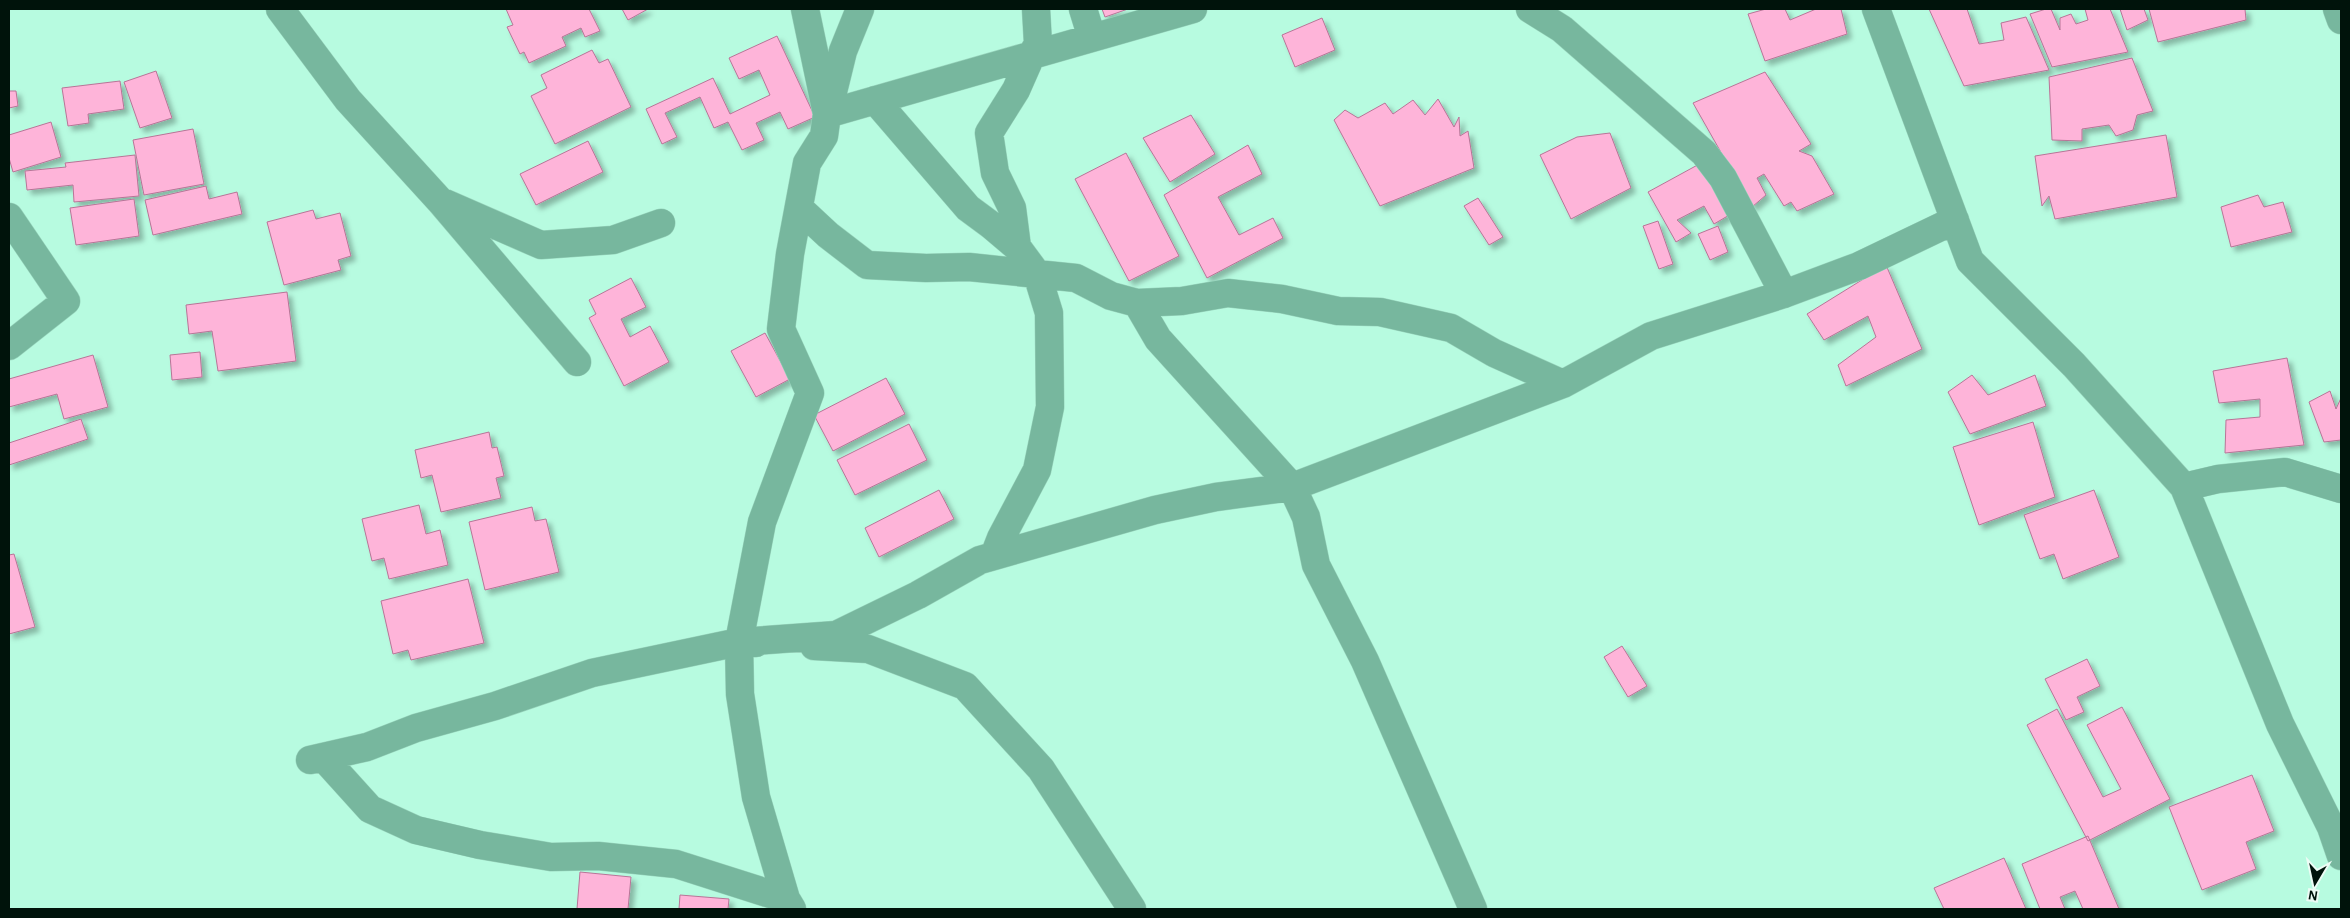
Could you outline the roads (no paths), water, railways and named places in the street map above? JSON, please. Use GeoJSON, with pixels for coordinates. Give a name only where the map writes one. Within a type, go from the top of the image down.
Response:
{"type":"FeatureCollection","features":[{"type":"Feature","properties":{"kind":"street"},"geometry":{"type":"LineString","coordinates":[[280,9],[348,100],[441,202],[577,362]]}},
{"type":"Feature","properties":{"kind":"street"},"geometry":{"type":"LineString","coordinates":[[805,9],[827,114]]}},
{"type":"Feature","properties":{"kind":"street"},"geometry":{"type":"LineString","coordinates":[[789,904],[756,797],[740,694],[738,642],[762,522],[810,393],[781,329],[790,254],[807,163],[824,136],[827,114],[843,51],[860,9]]}},
{"type":"Feature","properties":{"kind":"street"},"geometry":{"type":"LineString","coordinates":[[1017,247],[1012,208],[995,173],[989,133],[1016,90],[1038,44],[1036,9]]}},
{"type":"Feature","properties":{"kind":"street"},"geometry":{"type":"LineString","coordinates":[[1083,9],[1092,38]]}},
{"type":"Feature","properties":{"kind":"street"},"geometry":{"type":"LineString","coordinates":[[827,114],[1193,9]]}},
{"type":"Feature","properties":{"kind":"street"},"geometry":{"type":"LineString","coordinates":[[1530,9],[1562,29],[1704,153],[1723,178],[1784,294]]}},
{"type":"Feature","properties":{"kind":"street"},"geometry":{"type":"LineString","coordinates":[[1876,9],[1970,261],[2074,364],[2184,487],[2280,724],[2330,827],[2341,856]]}},
{"type":"Feature","properties":{"kind":"street"},"geometry":{"type":"LineString","coordinates":[[2337,9],[2341,20]]}},
{"type":"Feature","properties":{"kind":"street"},"geometry":{"type":"LineString","coordinates":[[875,100],[968,208],[1017,247],[1037,274],[1049,313],[1050,407],[1037,470],[1001,538],[994,556]]}},
{"type":"Feature","properties":{"kind":"street"},"geometry":{"type":"LineString","coordinates":[[441,202],[541,245],[613,240],[660,223]]}},
{"type":"Feature","properties":{"kind":"street"},"geometry":{"type":"LineString","coordinates":[[798,208],[867,265],[926,268],[969,267],[1076,278],[1111,296],[1137,302],[1182,302],[1228,293],[1282,300],[1338,311],[1380,312],[1451,328],[1494,353],[1562,384]]}},
{"type":"Feature","properties":{"kind":"street"},"geometry":{"type":"LineString","coordinates":[[9,217],[66,301],[9,346]]}},
{"type":"Feature","properties":{"kind":"street"},"geometry":{"type":"LineString","coordinates":[[789,904],[676,864],[598,856],[551,857],[480,845],[416,830],[370,810],[316,758],[368,747],[416,728],[495,706],[592,673],[738,642],[836,635],[918,595],[980,560],[1155,510],[1216,497],[1292,487],[1562,384],[1651,336],[1784,294],[1859,266],[1955,220]]}},
{"type":"Feature","properties":{"kind":"street"},"geometry":{"type":"LineString","coordinates":[[1137,302],[1158,339],[1292,487],[1306,517],[1316,565],[1365,661],[1473,909]]}},
{"type":"Feature","properties":{"kind":"street"},"geometry":{"type":"LineString","coordinates":[[2184,487],[2218,479],[2285,472],[2341,489]]}},
{"type":"Feature","properties":{"kind":"street"},"geometry":{"type":"LineString","coordinates":[[738,642],[868,649],[965,686],[1041,769],[1132,909]]}}]}
